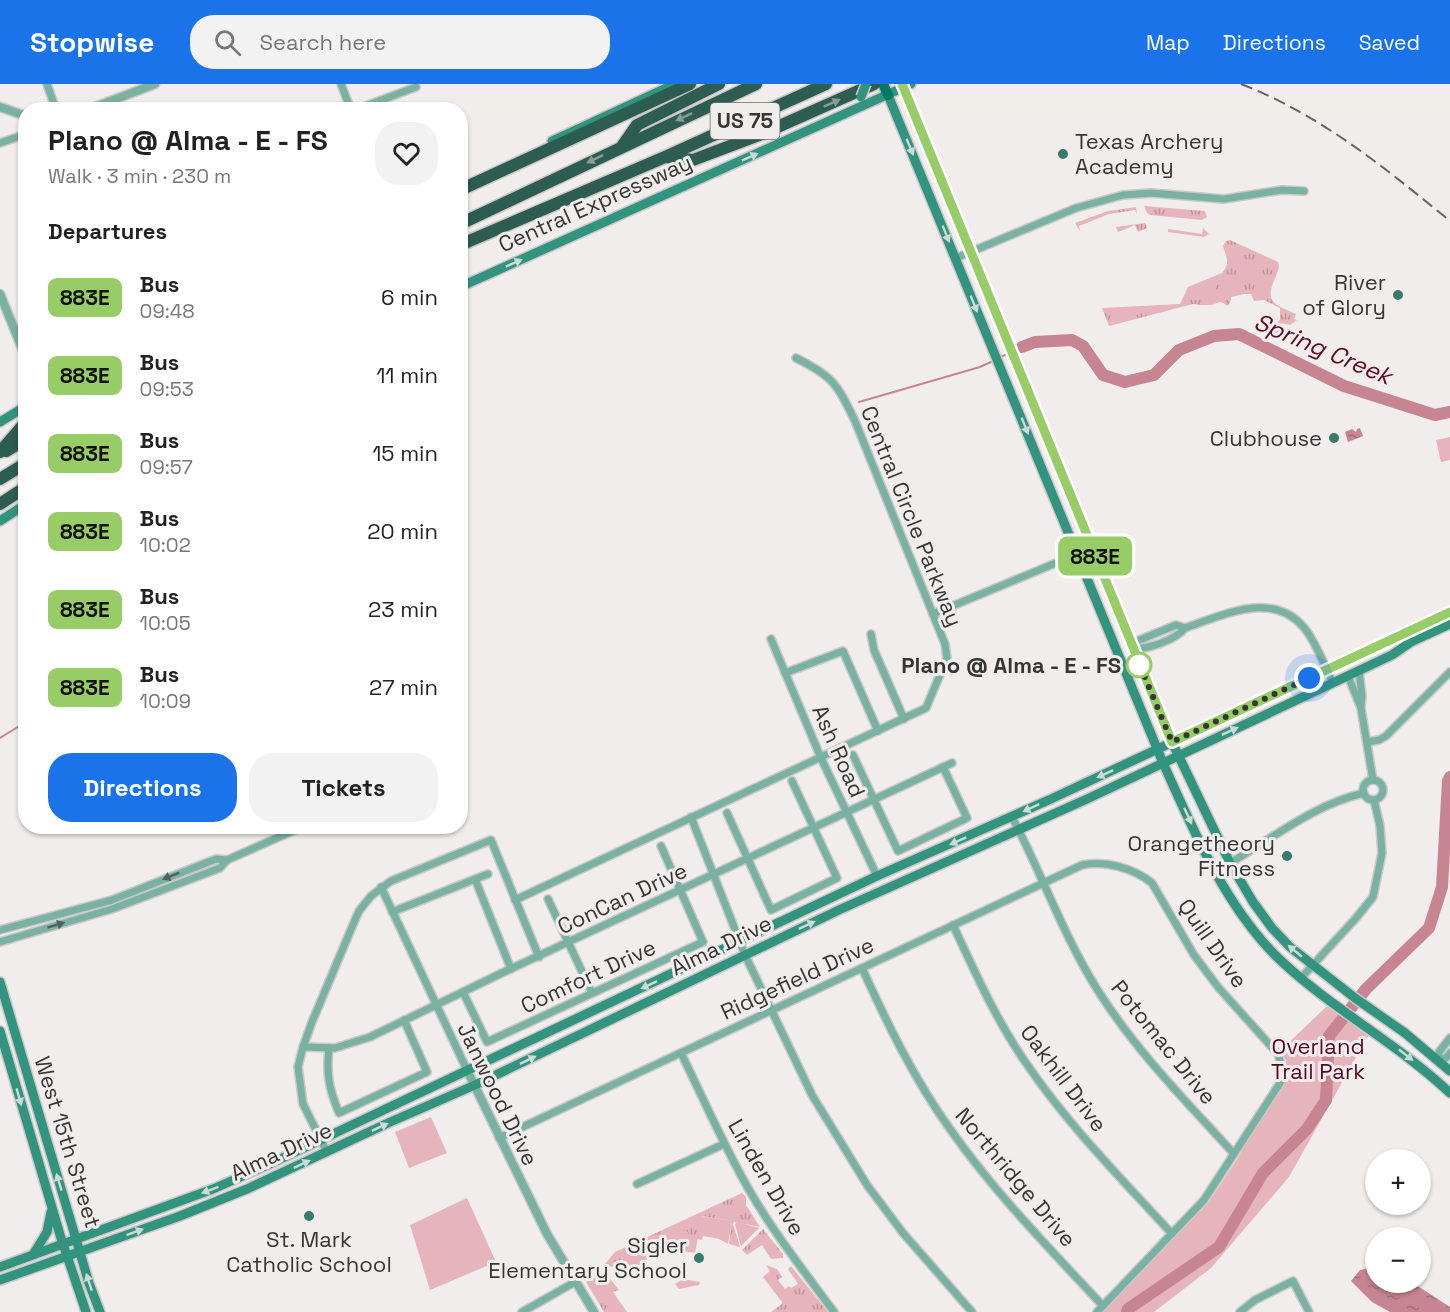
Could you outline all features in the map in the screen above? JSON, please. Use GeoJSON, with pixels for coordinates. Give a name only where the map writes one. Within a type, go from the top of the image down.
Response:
{"type":"FeatureCollection","features":[{"type":"Feature","properties":{"kind":"highway"},"geometry":{"type":"LineString","coordinates":[[468,186],[690,84]]}},
{"type":"Feature","properties":{"kind":"highway"},"geometry":{"type":"LineString","coordinates":[[622,146],[637,125],[719,84]]}},
{"type":"Feature","properties":{"kind":"highway","name":"Central Expressway"},"geometry":{"type":"LineString","coordinates":[[468,220],[756,84]]}},
{"type":"Feature","properties":{"kind":"highway","name":"Central Expressway"},"geometry":{"type":"LineString","coordinates":[[468,242],[665,157],[826,84]]}},
{"type":"Feature","properties":{"kind":"highway"},"geometry":{"type":"LineString","coordinates":[[665,157],[693,160],[882,87]]}},
{"type":"Feature","properties":{"kind":"highway"},"geometry":{"type":"LineString","coordinates":[[0,453],[18,432]]}},
{"type":"Feature","properties":{"kind":"highway"},"geometry":{"type":"LineString","coordinates":[[0,453],[18,443]]}},
{"type":"Feature","properties":{"kind":"highway"},"geometry":{"type":"LineString","coordinates":[[0,479],[18,468]]}},
{"type":"Feature","properties":{"kind":"highway"},"geometry":{"type":"LineString","coordinates":[[0,504],[18,492]]}},
{"type":"Feature","properties":{"kind":"main road"},"geometry":{"type":"LineString","coordinates":[[468,181],[675,84]]}},
{"type":"Feature","properties":{"kind":"main road"},"geometry":{"type":"LineString","coordinates":[[851,111],[861,97],[866,84]]}},
{"type":"Feature","properties":{"kind":"main road"},"geometry":{"type":"LineString","coordinates":[[906,85],[970,252],[1132,648],[1177,756],[1230,863],[1253,902],[1272,928],[1290,947],[1346,992],[1405,1033],[1450,1071]]}},
{"type":"Feature","properties":{"kind":"main road","name":"Central Expressway"},"geometry":{"type":"LineString","coordinates":[[468,283],[851,111],[882,87],[906,85]]}},
{"type":"Feature","properties":{"kind":"main road"},"geometry":{"type":"LineString","coordinates":[[882,87],[956,258],[1163,763],[1216,870],[1249,923],[1276,955],[1301,978],[1402,1052],[1450,1093]]}},
{"type":"Feature","properties":{"kind":"main road"},"geometry":{"type":"LineString","coordinates":[[1013,397],[1027,391]]}},
{"type":"Feature","properties":{"kind":"main road"},"geometry":{"type":"LineString","coordinates":[[0,422],[18,411]]}},
{"type":"Feature","properties":{"kind":"main road"},"geometry":{"type":"LineString","coordinates":[[0,521],[18,509]]}},
{"type":"Feature","properties":{"kind":"main road","name":"Alma Drive"},"geometry":{"type":"LineString","coordinates":[[0,1267],[240,1177],[877,876],[1012,817],[1450,612]]}},
{"type":"Feature","properties":{"kind":"main road","name":"Alma Drive"},"geometry":{"type":"LineString","coordinates":[[0,1280],[180,1216],[247,1189],[475,1085],[884,890],[1019,830],[1392,656],[1411,642],[1450,624]]}},
{"type":"Feature","properties":{"kind":"main road"},"geometry":{"type":"LineString","coordinates":[[1348,676],[1357,656]]}},
{"type":"Feature","properties":{"kind":"main road"},"geometry":{"type":"LineString","coordinates":[[1216,870],[1230,863]]}},
{"type":"Feature","properties":{"kind":"main road","name":"West 15th Street"},"geometry":{"type":"LineString","coordinates":[[0,982],[100,1312]]}},
{"type":"Feature","properties":{"kind":"main road","name":"West 15th Street"},"geometry":{"type":"LineString","coordinates":[[0,1031],[51,1206],[86,1312]]}},
{"type":"Feature","properties":{"kind":"main road"},"geometry":{"type":"LineString","coordinates":[[12,1070],[25,1065]]}},
{"type":"Feature","properties":{"kind":"main road"},"geometry":{"type":"LineString","coordinates":[[38,1158],[51,1154]]}},
{"type":"Feature","properties":{"kind":"main road"},"geometry":{"type":"LineString","coordinates":[[175,1203],[180,1216]]}},
{"type":"Feature","properties":{"kind":"main road"},"geometry":{"type":"LineString","coordinates":[[33,1254],[47,1232],[51,1206]]}},
{"type":"Feature","properties":{"kind":"street"},"geometry":{"type":"LineString","coordinates":[[47,84],[53,102]]}},
{"type":"Feature","properties":{"kind":"street"},"geometry":{"type":"LineString","coordinates":[[108,102],[155,84]]}},
{"type":"Feature","properties":{"kind":"street"},"geometry":{"type":"LineString","coordinates":[[341,84],[348,102]]}},
{"type":"Feature","properties":{"kind":"street"},"geometry":{"type":"LineString","coordinates":[[376,102],[416,87]]}},
{"type":"Feature","properties":{"kind":"street"},"geometry":{"type":"LineString","coordinates":[[0,107],[18,113]]}},
{"type":"Feature","properties":{"kind":"street"},"geometry":{"type":"LineString","coordinates":[[0,143],[18,137]]}},
{"type":"Feature","properties":{"kind":"street"},"geometry":{"type":"LineString","coordinates":[[956,258],[1076,208],[1123,195],[1151,193],[1224,199],[1282,190],[1304,191]]}},
{"type":"Feature","properties":{"kind":"street"},"geometry":{"type":"LineString","coordinates":[[0,294],[18,338]]}},
{"type":"Feature","properties":{"kind":"street","name":"Central Circle Parkway"},"geometry":{"type":"LineString","coordinates":[[796,358],[820,370],[834,381],[843,396],[945,644],[947,658],[926,708],[904,719]]}},
{"type":"Feature","properties":{"kind":"street"},"geometry":{"type":"LineString","coordinates":[[933,614],[1092,548]]}},
{"type":"Feature","properties":{"kind":"street"},"geometry":{"type":"LineString","coordinates":[[1118,653],[1132,648],[1137,641],[1176,626],[1185,628],[1240,610],[1260,608],[1285,611],[1308,633],[1333,683]]}},
{"type":"Feature","properties":{"kind":"street"},"geometry":{"type":"LineString","coordinates":[[515,900],[904,719],[874,650],[871,634]]}},
{"type":"Feature","properties":{"kind":"street","name":"Ash Road"},"geometry":{"type":"LineString","coordinates":[[771,639],[821,758],[877,876]]}},
{"type":"Feature","properties":{"kind":"street"},"geometry":{"type":"LineString","coordinates":[[785,673],[843,651],[878,731]]}},
{"type":"Feature","properties":{"kind":"street"},"geometry":{"type":"LineString","coordinates":[[1359,671],[1361,708],[1373,780]]}},
{"type":"Feature","properties":{"kind":"street"},"geometry":{"type":"LineString","coordinates":[[1366,742],[1379,740],[1386,736],[1450,672]]}},
{"type":"Feature","properties":{"kind":"street"},"geometry":{"type":"LineString","coordinates":[[1348,676],[1361,708]]}},
{"type":"Feature","properties":{"kind":"street"},"geometry":{"type":"LineString","coordinates":[[853,755],[898,851],[967,818],[943,767]]}},
{"type":"Feature","properties":{"kind":"street","name":"ConCan Drive"},"geometry":{"type":"LineString","coordinates":[[303,1047],[329,1048],[370,1037],[952,763]]}},
{"type":"Feature","properties":{"kind":"street"},"geometry":{"type":"LineString","coordinates":[[1373,780],[1380,782],[1383,788],[1380,797],[1374,800],[1368,798],[1364,793],[1365,784],[1373,780]]}},
{"type":"Feature","properties":{"kind":"street"},"geometry":{"type":"LineString","coordinates":[[727,813],[771,910],[837,878],[792,782]]}},
{"type":"Feature","properties":{"kind":"street"},"geometry":{"type":"LineString","coordinates":[[1230,863],[1303,818],[1350,796],[1364,793]]}},
{"type":"Feature","properties":{"kind":"street"},"geometry":{"type":"LineString","coordinates":[[1301,978],[1373,897],[1382,853],[1380,826],[1374,800]]}},
{"type":"Feature","properties":{"kind":"street","name":"Potomac Drive"},"geometry":{"type":"LineString","coordinates":[[1012,817],[1075,950],[1097,989],[1124,1029],[1154,1066],[1234,1154]]}},
{"type":"Feature","properties":{"kind":"street"},"geometry":{"type":"LineString","coordinates":[[691,818],[745,955],[812,1095],[867,1185],[903,1233],[972,1312]]}},
{"type":"Feature","properties":{"kind":"street"},"geometry":{"type":"LineString","coordinates":[[0,930],[112,900],[216,859],[226,860],[286,834]]}},
{"type":"Feature","properties":{"kind":"street"},"geometry":{"type":"LineString","coordinates":[[327,1152],[303,1104],[298,1067],[303,1047],[358,911],[381,887],[391,880],[491,840],[539,957]]}},
{"type":"Feature","properties":{"kind":"street"},"geometry":{"type":"LineString","coordinates":[[661,846],[681,891]]}},
{"type":"Feature","properties":{"kind":"street"},"geometry":{"type":"LineString","coordinates":[[0,942],[134,901],[220,868],[226,860]]}},
{"type":"Feature","properties":{"kind":"street","name":"Ridgefield Drive"},"geometry":{"type":"LineString","coordinates":[[499,1138],[1082,865],[1093,862],[1113,865]]}},
{"type":"Feature","properties":{"kind":"street","name":"Quill Drive"},"geometry":{"type":"LineString","coordinates":[[1113,865],[1144,877],[1152,883],[1194,955],[1218,987],[1278,1054],[1282,1063],[1280,1083],[1234,1154]]}},
{"type":"Feature","properties":{"kind":"street"},"geometry":{"type":"LineString","coordinates":[[392,912],[488,874]]}},
{"type":"Feature","properties":{"kind":"street"},"geometry":{"type":"LineString","coordinates":[[475,879],[511,969]]}},
{"type":"Feature","properties":{"kind":"street","name":"Janwood Drive"},"geometry":{"type":"LineString","coordinates":[[381,887],[435,1005],[547,1234],[594,1312]]}},
{"type":"Feature","properties":{"kind":"street","name":"Comfort Drive"},"geometry":{"type":"LineString","coordinates":[[463,992],[487,1042],[704,942],[681,891]]}},
{"type":"Feature","properties":{"kind":"street"},"geometry":{"type":"LineString","coordinates":[[549,899],[592,993]]}},
{"type":"Feature","properties":{"kind":"street","name":"Oakhill Drive"},"geometry":{"type":"LineString","coordinates":[[953,925],[985,993],[1024,1062],[1072,1124],[1172,1234]]}},
{"type":"Feature","properties":{"kind":"street","name":"Northridge Drive"},"geometry":{"type":"LineString","coordinates":[[862,968],[902,1050],[949,1128],[1006,1200],[1100,1309]]}},
{"type":"Feature","properties":{"kind":"street"},"geometry":{"type":"LineString","coordinates":[[329,1048],[327,1067],[329,1090],[339,1113],[427,1072],[404,1020]]}},
{"type":"Feature","properties":{"kind":"street"},"geometry":{"type":"LineString","coordinates":[[1450,1038],[1439,1052],[1438,1060],[1446,1058],[1450,1053]]}},
{"type":"Feature","properties":{"kind":"street","name":"Linden Drive"},"geometry":{"type":"LineString","coordinates":[[681,1053],[724,1144],[776,1233],[834,1312]]}},
{"type":"Feature","properties":{"kind":"street"},"geometry":{"type":"LineString","coordinates":[[637,1184],[724,1144]]}},
{"type":"Feature","properties":{"kind":"street"},"geometry":{"type":"LineString","coordinates":[[1100,1309],[1204,1200],[1234,1154]]}},
{"type":"Feature","properties":{"kind":"street"},"geometry":{"type":"LineString","coordinates":[[1240,1312],[1274,1288],[1293,1281],[1309,1312]]}},
{"type":"Feature","properties":{"kind":"street"},"geometry":{"type":"LineString","coordinates":[[522,1312],[575,1282]]}},
{"type":"Feature","properties":{"kind":"green space"},"geometry":{"type":"Polygon","coordinates":[[[1144,206],[1205,211],[1207,217],[1202,220],[1150,215],[1144,206]]]}},
{"type":"Feature","properties":{"kind":"green space"},"geometry":{"type":"Polygon","coordinates":[[[1136,207],[1137,215],[1135,210],[1109,214],[1079,226],[1080,231],[1075,223],[1108,211],[1136,207]]]}},
{"type":"Feature","properties":{"kind":"green space"},"geometry":{"type":"Polygon","coordinates":[[[1145,223],[1147,228],[1138,232],[1135,225],[1118,232],[1116,227],[1145,223]]]}},
{"type":"Feature","properties":{"kind":"green space"},"geometry":{"type":"Polygon","coordinates":[[[1203,228],[1209,234],[1204,237],[1168,232],[1168,229],[1202,234],[1203,228]]]}},
{"type":"Feature","properties":{"kind":"green space"},"geometry":{"type":"Polygon","coordinates":[[[1230,240],[1278,262],[1271,297],[1281,308],[1296,314],[1294,319],[1297,320],[1290,325],[1282,323],[1277,334],[1272,330],[1280,320],[1280,308],[1264,300],[1254,301],[1251,294],[1244,294],[1231,297],[1227,306],[1220,302],[1208,305],[1193,304],[1109,326],[1102,308],[1180,304],[1188,287],[1222,273],[1227,263],[1223,246],[1226,241],[1230,240]]]}},
{"type":"Feature","properties":{"kind":"green space"},"geometry":{"type":"Polygon","coordinates":[[[1210,280],[1215,282],[1214,295],[1206,300],[1194,300],[1191,287],[1210,280]]]}},
{"type":"Feature","properties":{"kind":"green space"},"geometry":{"type":"Polygon","coordinates":[[[1450,437],[1450,460],[1441,462],[1436,440],[1450,437]]]}},
{"type":"Feature","properties":{"kind":"green space","name":"Overland Trail Park"},"geometry":{"type":"Polygon","coordinates":[[[1327,1006],[1368,1036],[1289,1177],[1211,1268],[1154,1312],[1102,1312],[1208,1203],[1238,1158],[1261,1112],[1285,1080],[1286,1060],[1280,1051],[1327,1006]]]}},
{"type":"Feature","properties":{"kind":"green space"},"geometry":{"type":"Polygon","coordinates":[[[431,1117],[447,1153],[409,1168],[395,1132],[431,1117]]]}},
{"type":"Feature","properties":{"kind":"green space"},"geometry":{"type":"Polygon","coordinates":[[[742,1193],[746,1197],[746,1205],[760,1227],[734,1222],[740,1247],[729,1244],[732,1221],[702,1216],[695,1253],[682,1251],[673,1241],[622,1277],[614,1268],[605,1264],[615,1252],[742,1193]]]}},
{"type":"Feature","properties":{"kind":"green space"},"geometry":{"type":"Polygon","coordinates":[[[467,1198],[496,1262],[430,1290],[410,1225],[467,1198]]]}},
{"type":"Feature","properties":{"kind":"green space"},"geometry":{"type":"Polygon","coordinates":[[[701,1216],[732,1221],[728,1244],[719,1239],[703,1236],[702,1240],[697,1239],[701,1216]]]}},
{"type":"Feature","properties":{"kind":"green space"},"geometry":{"type":"Polygon","coordinates":[[[737,1222],[759,1228],[741,1246],[735,1224],[737,1222]]]}},
{"type":"Feature","properties":{"kind":"green space"},"geometry":{"type":"Polygon","coordinates":[[[763,1229],[783,1254],[783,1258],[771,1259],[762,1245],[747,1255],[742,1250],[763,1229]]]}},
{"type":"Feature","properties":{"kind":"green space"},"geometry":{"type":"Polygon","coordinates":[[[683,1230],[688,1232],[691,1244],[686,1249],[677,1242],[678,1235],[683,1230]]]}},
{"type":"Feature","properties":{"kind":"green space"},"geometry":{"type":"Polygon","coordinates":[[[766,1265],[777,1269],[782,1277],[778,1280],[785,1289],[798,1284],[788,1269],[791,1266],[828,1312],[771,1312],[782,1302],[763,1277],[770,1271],[766,1265]]]}},
{"type":"Feature","properties":{"kind":"green space"},"geometry":{"type":"Polygon","coordinates":[[[602,1274],[608,1276],[619,1290],[613,1292],[627,1312],[604,1312],[586,1282],[602,1274]]]}},
{"type":"Feature","properties":{"kind":"green space"},"geometry":{"type":"Polygon","coordinates":[[[683,1279],[700,1282],[699,1285],[679,1289],[675,1284],[683,1279]]]}},
{"type":"Feature","properties":{"kind":"water"},"geometry":{"type":"Polygon","coordinates":[[[1360,428],[1363,436],[1348,442],[1345,432],[1352,429],[1356,432],[1360,428]]]}},
{"type":"Feature","properties":{"kind":"water"},"geometry":{"type":"Polygon","coordinates":[[[1365,1269],[1365,1293],[1428,1293],[1450,1307],[1450,1312],[1390,1312],[1372,1302],[1351,1281],[1360,1270],[1365,1269]]]}},
{"type":"Feature","properties":{"kind":"waterway","name":"Spring Creek"},"geometry":{"type":"LineString","coordinates":[[1022,347],[1035,342],[1072,340],[1083,346],[1103,375],[1125,382],[1154,375],[1179,350],[1214,336],[1239,334],[1344,386],[1435,415],[1450,412]]}},
{"type":"Feature","properties":{"kind":"waterway","name":"Spring Creek"},"geometry":{"type":"LineString","coordinates":[[1015,351],[1022,347]]}},
{"type":"Feature","properties":{"kind":"waterway","name":"Spring Creek"},"geometry":{"type":"LineString","coordinates":[[998,358],[1010,353]]}},
{"type":"Feature","properties":{"kind":"waterway","name":"Spring Creek"},"geometry":{"type":"LineString","coordinates":[[859,402],[980,367],[993,361]]}},
{"type":"Feature","properties":{"kind":"waterway","name":"Spring Creek"},"geometry":{"type":"LineString","coordinates":[[0,738],[18,727]]}},
{"type":"Feature","properties":{"kind":"waterway"},"geometry":{"type":"LineString","coordinates":[[1127,1312],[1128,1309],[1219,1247],[1263,1173],[1307,1129],[1326,1100],[1329,1036],[1366,989],[1429,928],[1442,887],[1450,777]]}},
{"type":"Feature","properties":{"kind":"railway"},"geometry":{"type":"LineString","coordinates":[[1241,84],[1298,111],[1351,144],[1450,221]]}},
{"type":"Feature","properties":{"kind":"bus line","name":"883E"},"geometry":{"type":"LineString","coordinates":[[902,84],[1172,742],[1450,612]]}},
{"type":"Feature","properties":{"kind":"place","name":"Texas Archery Academy"},"geometry":{"type":"Point","coordinates":[1063,154]}},
{"type":"Feature","properties":{"kind":"place","name":"River of Glory"},"geometry":{"type":"Point","coordinates":[1398,295]}},
{"type":"Feature","properties":{"kind":"place","name":"Clubhouse"},"geometry":{"type":"Point","coordinates":[1334,438]}},
{"type":"Feature","properties":{"kind":"place","name":"Plano @ Alma - E - FS"},"geometry":{"type":"Point","coordinates":[1139,665]}},
{"type":"Feature","properties":{"kind":"place","name":"Orangetheory Fitness"},"geometry":{"type":"Point","coordinates":[1287,856]}},
{"type":"Feature","properties":{"kind":"place","name":"St. Mark Catholic School"},"geometry":{"type":"Point","coordinates":[309,1216]}},
{"type":"Feature","properties":{"kind":"place","name":"Sigler Elementary School"},"geometry":{"type":"Point","coordinates":[699,1258]}},
{"type":"Feature","properties":{"kind":"route"},"geometry":{"type":"LineString","coordinates":[[1139,665],[1138,661],[1172,742],[1309,678]]}}]}
